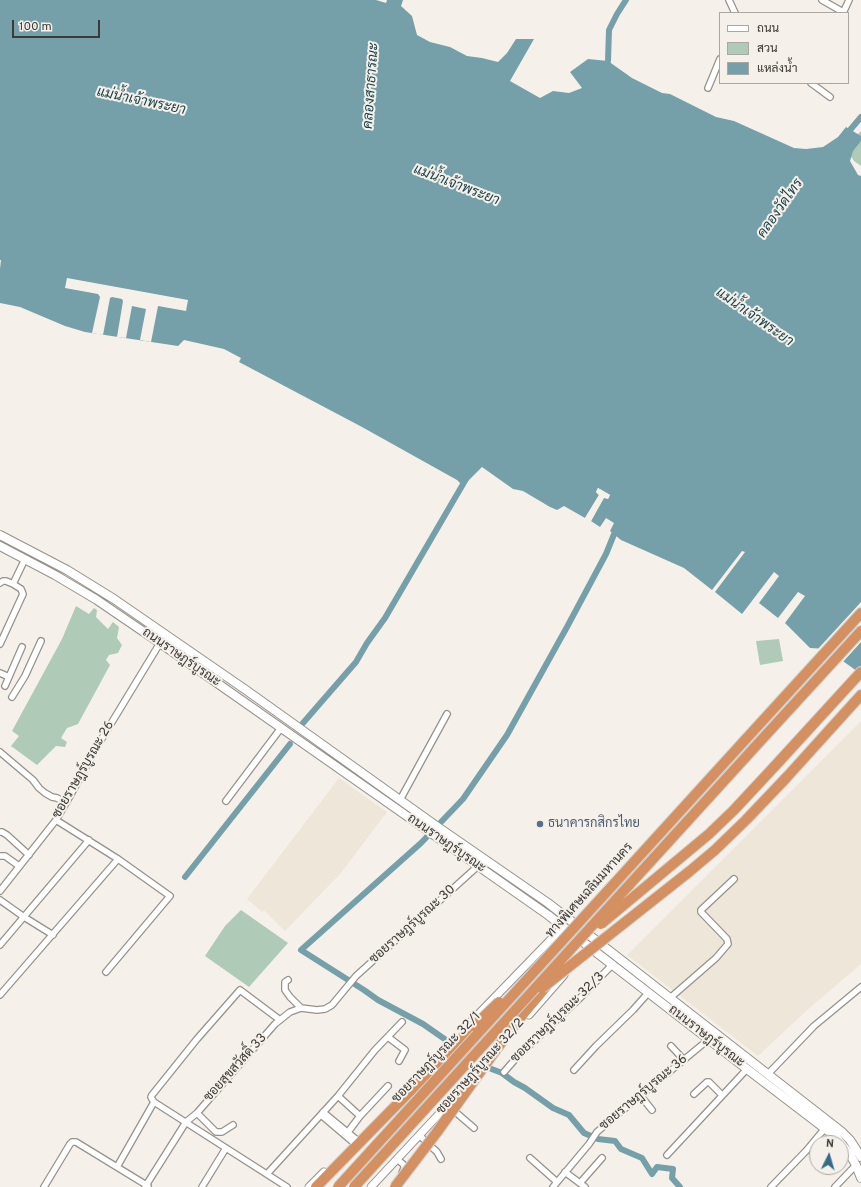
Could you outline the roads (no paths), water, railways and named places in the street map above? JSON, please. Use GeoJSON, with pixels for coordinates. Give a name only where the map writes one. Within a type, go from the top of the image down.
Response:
{"type":"FeatureCollection","features":[{"type":"Feature","properties":{"kind":"highway","name":"ทางพิเศษเฉลิมมหานคร"},"geometry":{"type":"LineString","coordinates":[[338,1187],[861,613]]}},
{"type":"Feature","properties":{"kind":"highway","name":"ทางพิเศษเฉลิมมหานคร"},"geometry":{"type":"LineString","coordinates":[[354,1187],[861,631]]}},
{"type":"Feature","properties":{"kind":"highway"},"geometry":{"type":"LineString","coordinates":[[496,1014],[528,983],[682,858],[718,826],[861,672]]}},
{"type":"Feature","properties":{"kind":"highway"},"geometry":{"type":"LineString","coordinates":[[504,1022],[524,1002],[721,845],[758,808],[861,695]]}},
{"type":"Feature","properties":{"kind":"highway"},"geometry":{"type":"LineString","coordinates":[[316,1187],[492,1008],[521,984],[561,956]]}},
{"type":"Feature","properties":{"kind":"highway"},"geometry":{"type":"LineString","coordinates":[[394,1186],[434,1137],[511,1029],[553,979]]}},
{"type":"Feature","properties":{"kind":"main road","name":"ถนนราษฎร์บูรณะ"},"geometry":{"type":"LineString","coordinates":[[0,535],[67,570],[114,599],[246,690],[400,800],[478,866],[548,915],[613,964],[747,1069],[828,1126]]}},
{"type":"Feature","properties":{"kind":"main road","name":"ถนนราษฎร์บูรณะ"},"geometry":{"type":"LineString","coordinates":[[0,546],[55,575],[90,596],[281,728],[435,831],[548,903],[768,1074],[839,1135]]}},
{"type":"Feature","properties":{"kind":"main road","name":"ถนนราษฎร์บูรณะ"},"geometry":{"type":"LineString","coordinates":[[849,1140],[861,1157]]}},
{"type":"Feature","properties":{"kind":"main road","name":"ถนนราษฎร์บูรณะ"},"geometry":{"type":"LineString","coordinates":[[849,1153],[861,1178]]}},
{"type":"Feature","properties":{"kind":"street"},"geometry":{"type":"LineString","coordinates":[[729,0],[735,12]]}},
{"type":"Feature","properties":{"kind":"street"},"geometry":{"type":"LineString","coordinates":[[822,0],[841,12]]}},
{"type":"Feature","properties":{"kind":"street"},"geometry":{"type":"LineString","coordinates":[[843,12],[849,0]]}},
{"type":"Feature","properties":{"kind":"street"},"geometry":{"type":"LineString","coordinates":[[708,88],[719,61]]}},
{"type":"Feature","properties":{"kind":"street"},"geometry":{"type":"LineString","coordinates":[[812,84],[830,97]]}},
{"type":"Feature","properties":{"kind":"street"},"geometry":{"type":"LineString","coordinates":[[13,584],[25,559]]}},
{"type":"Feature","properties":{"kind":"street"},"geometry":{"type":"LineString","coordinates":[[0,583],[6,581],[13,584],[21,589],[23,594],[0,644]]}},
{"type":"Feature","properties":{"kind":"street"},"geometry":{"type":"LineString","coordinates":[[12,697],[25,676],[41,641]]}},
{"type":"Feature","properties":{"kind":"street","name":"ซอยราษฎร์บูรณะ 26"},"geometry":{"type":"LineString","coordinates":[[0,891],[56,820],[95,750],[160,643]]}},
{"type":"Feature","properties":{"kind":"street"},"geometry":{"type":"LineString","coordinates":[[5,686],[22,647]]}},
{"type":"Feature","properties":{"kind":"street"},"geometry":{"type":"LineString","coordinates":[[0,673],[9,677]]}},
{"type":"Feature","properties":{"kind":"street"},"geometry":{"type":"LineString","coordinates":[[400,800],[447,714]]}},
{"type":"Feature","properties":{"kind":"street"},"geometry":{"type":"LineString","coordinates":[[226,801],[281,728]]}},
{"type":"Feature","properties":{"kind":"street"},"geometry":{"type":"LineString","coordinates":[[0,752],[33,780],[47,795],[66,803]]}},
{"type":"Feature","properties":{"kind":"street"},"geometry":{"type":"LineString","coordinates":[[56,820],[118,859],[170,896],[106,972]]}},
{"type":"Feature","properties":{"kind":"street"},"geometry":{"type":"LineString","coordinates":[[0,832],[7,835],[29,855]]}},
{"type":"Feature","properties":{"kind":"street"},"geometry":{"type":"LineString","coordinates":[[0,945],[89,840]]}},
{"type":"Feature","properties":{"kind":"street"},"geometry":{"type":"LineString","coordinates":[[0,856],[5,856],[19,866]]}},
{"type":"Feature","properties":{"kind":"street"},"geometry":{"type":"LineString","coordinates":[[0,995],[118,859]]}},
{"type":"Feature","properties":{"kind":"street","name":"ซอยราษฎร์บูรณะ 30"},"geometry":{"type":"LineString","coordinates":[[301,1008],[317,1010],[329,1008],[356,976],[478,866]]}},
{"type":"Feature","properties":{"kind":"street"},"geometry":{"type":"LineString","coordinates":[[670,998],[716,958],[728,944],[727,939],[701,912],[701,910],[734,879]]}},
{"type":"Feature","properties":{"kind":"street"},"geometry":{"type":"LineString","coordinates":[[0,900],[24,918],[53,935]]}},
{"type":"Feature","properties":{"kind":"street","name":"ซอยราษฎร์บูรณะ 32/1"},"geometry":{"type":"LineString","coordinates":[[309,1187],[356,1141],[563,927]]}},
{"type":"Feature","properties":{"kind":"street","name":"ซอยราษฎร์บูรณะ 32/2"},"geometry":{"type":"LineString","coordinates":[[371,1187],[590,947]]}},
{"type":"Feature","properties":{"kind":"street","name":"ซอยราษฎร์บูรณะ 32/3"},"geometry":{"type":"LineString","coordinates":[[504,1072],[518,1056],[582,996],[613,964]]}},
{"type":"Feature","properties":{"kind":"street"},"geometry":{"type":"LineString","coordinates":[[288,980],[285,982],[285,990],[301,1008]]}},
{"type":"Feature","properties":{"kind":"street"},"geometry":{"type":"LineString","coordinates":[[768,1074],[814,1026],[861,987]]}},
{"type":"Feature","properties":{"kind":"street"},"geometry":{"type":"LineString","coordinates":[[280,1020],[240,990],[197,1039],[152,1095],[152,1100],[287,1187]]}},
{"type":"Feature","properties":{"kind":"street"},"geometry":{"type":"LineString","coordinates":[[574,1070],[649,992]]}},
{"type":"Feature","properties":{"kind":"street","name":"ซอยสุขสวัสดิ์ 33"},"geometry":{"type":"LineString","coordinates":[[147,1186],[186,1122],[280,1020],[290,1012],[301,1008]]}},
{"type":"Feature","properties":{"kind":"street"},"geometry":{"type":"LineString","coordinates":[[267,1174],[338,1096],[375,1050],[402,1022]]}},
{"type":"Feature","properties":{"kind":"street"},"geometry":{"type":"LineString","coordinates":[[388,1036],[405,1050],[399,1061]]}},
{"type":"Feature","properties":{"kind":"street","name":"ซอยราษฎร์บูรณะ 36"},"geometry":{"type":"LineString","coordinates":[[555,1185],[605,1125],[709,1039]]}},
{"type":"Feature","properties":{"kind":"street"},"geometry":{"type":"LineString","coordinates":[[671,1046],[684,1060]]}},
{"type":"Feature","properties":{"kind":"street"},"geometry":{"type":"LineString","coordinates":[[667,1155],[747,1069]]}},
{"type":"Feature","properties":{"kind":"street"},"geometry":{"type":"LineString","coordinates":[[694,1094],[707,1082],[709,1082],[722,1095]]}},
{"type":"Feature","properties":{"kind":"street"},"geometry":{"type":"LineString","coordinates":[[348,1132],[360,1116],[388,1086]]}},
{"type":"Feature","properties":{"kind":"street"},"geometry":{"type":"LineString","coordinates":[[338,1096],[360,1116]]}},
{"type":"Feature","properties":{"kind":"street"},"geometry":{"type":"LineString","coordinates":[[640,1096],[652,1110]]}},
{"type":"Feature","properties":{"kind":"street"},"geometry":{"type":"LineString","coordinates":[[117,1167],[154,1102]]}},
{"type":"Feature","properties":{"kind":"street"},"geometry":{"type":"LineString","coordinates":[[447,1105],[474,1128]]}},
{"type":"Feature","properties":{"kind":"street"},"geometry":{"type":"LineString","coordinates":[[196,1112],[216,1132],[222,1132],[233,1125]]}},
{"type":"Feature","properties":{"kind":"street"},"geometry":{"type":"LineString","coordinates":[[322,1113],[356,1141]]}},
{"type":"Feature","properties":{"kind":"street"},"geometry":{"type":"LineString","coordinates":[[322,1113],[348,1132],[356,1141]]}},
{"type":"Feature","properties":{"kind":"street"},"geometry":{"type":"LineString","coordinates":[[771,1187],[828,1126]]}},
{"type":"Feature","properties":{"kind":"street"},"geometry":{"type":"LineString","coordinates":[[419,1135],[437,1152],[441,1159]]}},
{"type":"Feature","properties":{"kind":"street"},"geometry":{"type":"LineString","coordinates":[[44,1187],[72,1142],[76,1142],[147,1186]]}},
{"type":"Feature","properties":{"kind":"street"},"geometry":{"type":"LineString","coordinates":[[202,1187],[226,1148]]}},
{"type":"Feature","properties":{"kind":"street"},"geometry":{"type":"LineString","coordinates":[[530,1158],[555,1185]]}},
{"type":"Feature","properties":{"kind":"street"},"geometry":{"type":"LineString","coordinates":[[565,1172],[582,1186],[602,1158]]}},
{"type":"Feature","properties":{"kind":"street"},"geometry":{"type":"LineString","coordinates":[[394,1186],[404,1168],[404,1165],[397,1159]]}},
{"type":"Feature","properties":{"kind":"street"},"geometry":{"type":"LineString","coordinates":[[835,1187],[856,1165]]}},
{"type":"Feature","properties":{"kind":"water"},"geometry":{"type":"Polygon","coordinates":[[[0,0],[376,0],[386,3],[387,0],[403,0],[401,6],[412,16],[417,35],[430,42],[450,47],[467,56],[498,62],[507,53],[516,39],[534,39],[510,81],[540,98],[553,91],[569,93],[582,88],[570,72],[588,59],[608,61],[632,78],[662,93],[670,94],[716,117],[734,121],[794,148],[806,149],[823,147],[838,137],[846,127],[861,136],[861,141],[853,151],[850,161],[858,175],[861,176],[861,674],[826,649],[810,648],[785,623],[805,596],[798,592],[778,618],[759,603],[779,576],[774,572],[742,614],[715,592],[745,552],[742,551],[712,590],[684,568],[621,540],[610,531],[614,523],[606,518],[600,527],[591,521],[604,497],[608,499],[610,495],[598,488],[596,492],[599,495],[585,518],[564,506],[557,510],[523,491],[513,489],[482,467],[463,486],[457,480],[362,427],[239,362],[241,358],[224,349],[184,340],[178,346],[85,332],[65,326],[20,307],[0,303],[0,0]]]}},
{"type":"Feature","properties":{"kind":"waterway"},"geometry":{"type":"LineString","coordinates":[[608,61],[609,30],[626,0]]}},
{"type":"Feature","properties":{"kind":"waterway","name":"คลองวัดไทร"},"geometry":{"type":"LineString","coordinates":[[845,136],[861,117]]}},
{"type":"Feature","properties":{"kind":"waterway"},"geometry":{"type":"LineString","coordinates":[[303,723],[356,662],[367,643],[385,618],[466,479]]}},
{"type":"Feature","properties":{"kind":"waterway"},"geometry":{"type":"LineString","coordinates":[[446,1040],[423,1024],[378,1000],[301,950],[421,843],[463,799],[507,735],[606,554],[617,527]]}},
{"type":"Feature","properties":{"kind":"waterway"},"geometry":{"type":"LineString","coordinates":[[185,877],[290,744]]}},
{"type":"Feature","properties":{"kind":"waterway"},"geometry":{"type":"LineString","coordinates":[[489,1068],[502,1073],[553,1108],[569,1115],[584,1133],[598,1139],[615,1141],[621,1149],[642,1158],[652,1174],[657,1167],[673,1169],[672,1178],[680,1187]]}},
{"type":"Feature","properties":{"kind":"place","name":"ธนาคารกสิกรไทย"},"geometry":{"type":"Point","coordinates":[540,824]}},
{"type":"Feature","properties":{"kind":"water label","name":"คลองสาธารณะ"},"geometry":{"type":"Point","coordinates":[372,86]}},
{"type":"Feature","properties":{"kind":"water label","name":"แม่น้ำเจ้าพระยา"},"geometry":{"type":"Point","coordinates":[141,102]}},
{"type":"Feature","properties":{"kind":"water label","name":"แม่น้ำเจ้าพระยา"},"geometry":{"type":"Point","coordinates":[456,186]}},
{"type":"Feature","properties":{"kind":"water label","name":"แม่น้ำเจ้าพระยา"},"geometry":{"type":"Point","coordinates":[754,318]}}]}
